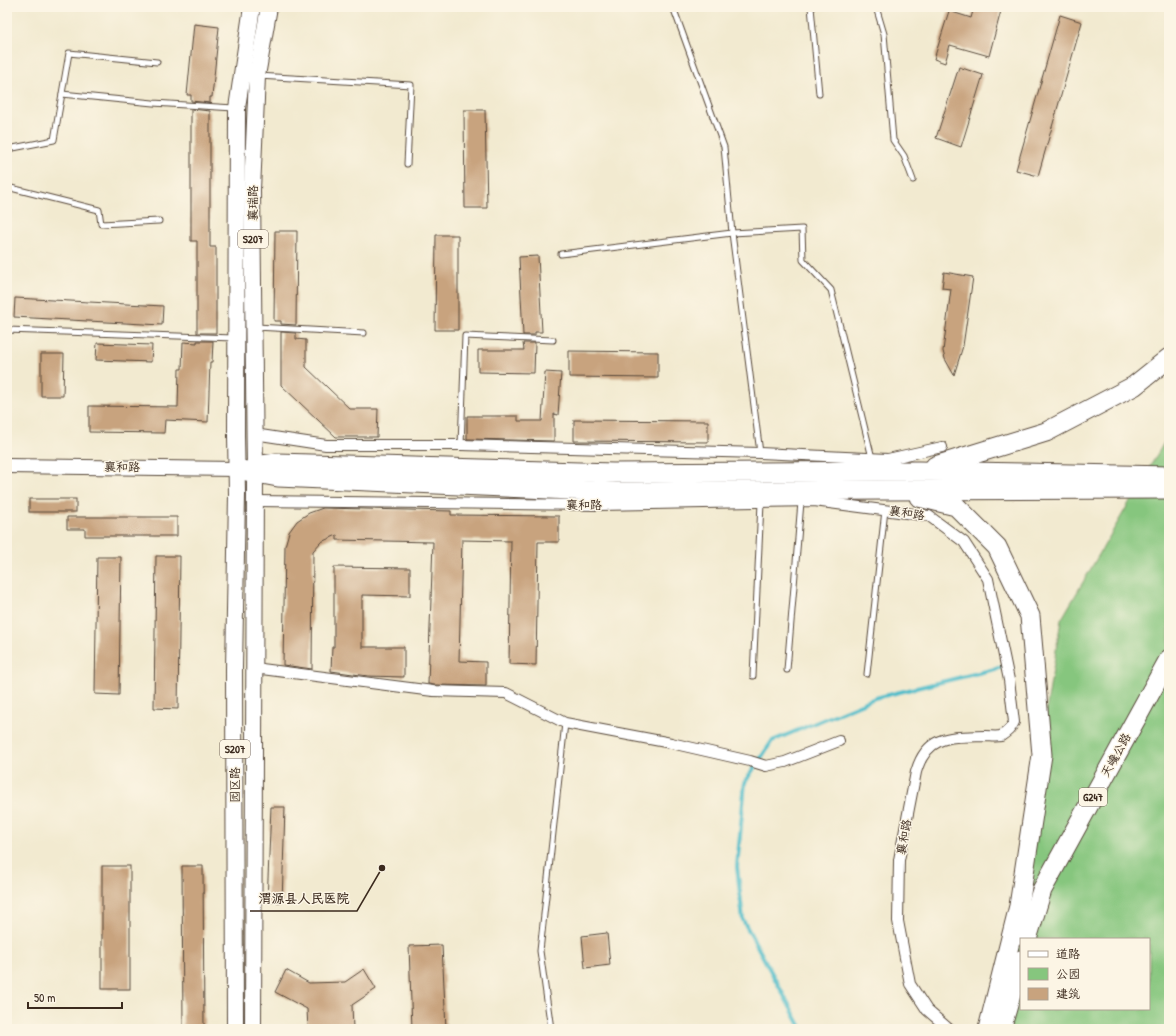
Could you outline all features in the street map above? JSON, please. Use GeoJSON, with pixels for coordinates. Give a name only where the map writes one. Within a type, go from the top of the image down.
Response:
{"type":"FeatureCollection","features":[{"type":"Feature","properties":{"kind":"highway"},"geometry":{"type":"LineString","coordinates":[[918,471],[1046,432],[1134,386],[1169,358]]}},
{"type":"Feature","properties":{"kind":"highway"},"geometry":{"type":"LineString","coordinates":[[236,468],[277,463],[613,473],[918,471],[1169,476]]}},
{"type":"Feature","properties":{"kind":"highway"},"geometry":{"type":"LineString","coordinates":[[236,468],[278,477],[616,492],[1169,490]]}},
{"type":"Feature","properties":{"kind":"highway"},"geometry":{"type":"LineString","coordinates":[[882,490],[956,506],[997,547],[1030,616],[1042,755],[1019,906],[988,1029]]}},
{"type":"Feature","properties":{"kind":"highway","name":"天巉公路"},"geometry":{"type":"LineString","coordinates":[[1027,938],[1042,890],[1169,660]]}},
{"type":"Feature","properties":{"kind":"highway"},"geometry":{"type":"LineString","coordinates":[[1001,1029],[1020,963]]}},
{"type":"Feature","properties":{"kind":"main road","name":"襄瑞路"},"geometry":{"type":"LineString","coordinates":[[236,468],[237,108],[252,7]]}},
{"type":"Feature","properties":{"kind":"main road","name":"襄瑞路"},"geometry":{"type":"LineString","coordinates":[[255,472],[252,190],[257,76],[269,7]]}},
{"type":"Feature","properties":{"kind":"main road","name":"襄和路"},"geometry":{"type":"LineString","coordinates":[[7,466],[236,468]]}},
{"type":"Feature","properties":{"kind":"main road","name":"园区路"},"geometry":{"type":"LineString","coordinates":[[235,1029],[234,669],[236,468]]}},
{"type":"Feature","properties":{"kind":"main road","name":"园区路"},"geometry":{"type":"LineString","coordinates":[[252,1029],[255,472]]}},
{"type":"Feature","properties":{"kind":"street"},"geometry":{"type":"LineString","coordinates":[[254,434],[326,445],[461,445],[760,453],[888,459],[942,448]]}},
{"type":"Feature","properties":{"kind":"street","name":"襄和路"},"geometry":{"type":"LineString","coordinates":[[255,501],[600,505],[814,501],[929,516],[964,542],[988,579],[1010,687],[1014,722],[1011,728],[1001,736],[946,738],[935,743],[926,751],[919,761],[916,772],[899,860],[898,921],[910,984],[927,1010],[949,1029]]}},
{"type":"Feature","properties":{"kind":"street"},"geometry":{"type":"LineString","coordinates":[[254,668],[433,691],[506,693],[565,723],[671,743],[766,766],[785,762],[839,741]]}},
{"type":"Feature","properties":{"kind":"lane"},"geometry":{"type":"LineString","coordinates":[[673,7],[724,147],[732,233],[760,453]]}},
{"type":"Feature","properties":{"kind":"lane"},"geometry":{"type":"LineString","coordinates":[[811,7],[820,94]]}},
{"type":"Feature","properties":{"kind":"lane"},"geometry":{"type":"LineString","coordinates":[[876,7],[884,34],[893,140],[904,156],[913,180]]}},
{"type":"Feature","properties":{"kind":"lane"},"geometry":{"type":"LineString","coordinates":[[8,149],[54,140],[69,53],[157,62]]}},
{"type":"Feature","properties":{"kind":"lane"},"geometry":{"type":"LineString","coordinates":[[257,76],[411,85],[407,164]]}},
{"type":"Feature","properties":{"kind":"lane"},"geometry":{"type":"LineString","coordinates":[[62,94],[153,103],[237,108]]}},
{"type":"Feature","properties":{"kind":"lane"},"geometry":{"type":"LineString","coordinates":[[7,123],[7,179]]}},
{"type":"Feature","properties":{"kind":"lane"},"geometry":{"type":"LineString","coordinates":[[7,187],[99,210],[101,224],[159,221]]}},
{"type":"Feature","properties":{"kind":"lane"},"geometry":{"type":"LineString","coordinates":[[561,254],[732,233],[802,229],[803,260],[831,290],[872,458]]}},
{"type":"Feature","properties":{"kind":"lane"},"geometry":{"type":"LineString","coordinates":[[253,327],[364,333]]}},
{"type":"Feature","properties":{"kind":"lane"},"geometry":{"type":"LineString","coordinates":[[7,330],[237,338]]}},
{"type":"Feature","properties":{"kind":"lane"},"geometry":{"type":"LineString","coordinates":[[461,445],[465,336],[553,340]]}},
{"type":"Feature","properties":{"kind":"lane"},"geometry":{"type":"LineString","coordinates":[[753,676],[761,502]]}},
{"type":"Feature","properties":{"kind":"lane"},"geometry":{"type":"LineString","coordinates":[[787,670],[801,502]]}},
{"type":"Feature","properties":{"kind":"lane"},"geometry":{"type":"LineString","coordinates":[[867,674],[885,510]]}},
{"type":"Feature","properties":{"kind":"lane"},"geometry":{"type":"LineString","coordinates":[[551,1029],[540,951],[565,723]]}},
{"type":"Feature","properties":{"kind":"green space"},"geometry":{"type":"Polygon","coordinates":[[[1169,434],[1169,1029],[994,1029],[1061,620],[1169,434]]]}},
{"type":"Feature","properties":{"kind":"building"},"geometry":{"type":"Polygon","coordinates":[[[974,7],[1002,7],[989,56],[950,45],[945,63],[934,59],[949,11],[971,18],[974,7]]]}},
{"type":"Feature","properties":{"kind":"building"},"geometry":{"type":"Polygon","coordinates":[[[1060,15],[1082,22],[1038,176],[1016,170],[1060,15]]]}},
{"type":"Feature","properties":{"kind":"building"},"geometry":{"type":"Polygon","coordinates":[[[194,24],[219,27],[212,97],[210,97],[210,103],[191,101],[191,95],[187,95],[194,24]]]}},
{"type":"Feature","properties":{"kind":"building"},"geometry":{"type":"Polygon","coordinates":[[[959,67],[983,75],[961,147],[936,138],[959,67]]]}},
{"type":"Feature","properties":{"kind":"building"},"geometry":{"type":"Polygon","coordinates":[[[191,109],[210,111],[210,247],[216,247],[216,333],[197,333],[197,241],[191,241],[191,109]]]}},
{"type":"Feature","properties":{"kind":"building"},"geometry":{"type":"Polygon","coordinates":[[[464,110],[485,110],[487,208],[465,208],[464,110]]]}},
{"type":"Feature","properties":{"kind":"building"},"geometry":{"type":"Polygon","coordinates":[[[275,231],[297,231],[296,325],[281,324],[281,321],[274,321],[275,231]]]}},
{"type":"Feature","properties":{"kind":"building"},"geometry":{"type":"Polygon","coordinates":[[[436,235],[458,235],[458,330],[435,330],[436,235]]]}},
{"type":"Feature","properties":{"kind":"building"},"geometry":{"type":"Polygon","coordinates":[[[538,256],[542,332],[535,332],[535,335],[523,335],[519,257],[538,256]]]}},
{"type":"Feature","properties":{"kind":"building"},"geometry":{"type":"Polygon","coordinates":[[[944,272],[973,277],[963,346],[954,375],[945,359],[943,351],[951,289],[942,288],[944,272]]]}},
{"type":"Feature","properties":{"kind":"building"},"geometry":{"type":"Polygon","coordinates":[[[15,298],[163,306],[162,325],[14,317],[15,298]]]}},
{"type":"Feature","properties":{"kind":"building"},"geometry":{"type":"Polygon","coordinates":[[[281,332],[296,333],[296,339],[306,340],[306,367],[350,409],[378,409],[377,437],[336,437],[281,385],[281,332]]]}},
{"type":"Feature","properties":{"kind":"building"},"geometry":{"type":"Polygon","coordinates":[[[197,341],[213,341],[212,362],[210,362],[208,422],[165,420],[164,433],[89,432],[89,406],[178,407],[179,369],[182,369],[183,342],[197,343],[197,341]]]}},
{"type":"Feature","properties":{"kind":"building"},"geometry":{"type":"Polygon","coordinates":[[[97,343],[152,345],[151,362],[96,360],[97,343]]]}},
{"type":"Feature","properties":{"kind":"building"},"geometry":{"type":"Polygon","coordinates":[[[523,343],[535,343],[534,373],[478,372],[478,350],[524,350],[523,343]]]}},
{"type":"Feature","properties":{"kind":"building"},"geometry":{"type":"Polygon","coordinates":[[[569,351],[658,352],[658,378],[569,377],[569,351]]]}},
{"type":"Feature","properties":{"kind":"building"},"geometry":{"type":"Polygon","coordinates":[[[41,354],[64,354],[63,396],[41,396],[41,354]]]}},
{"type":"Feature","properties":{"kind":"building"},"geometry":{"type":"Polygon","coordinates":[[[545,372],[561,373],[558,415],[554,414],[554,441],[467,439],[467,416],[518,416],[518,421],[542,421],[545,372]]]}},
{"type":"Feature","properties":{"kind":"building"},"geometry":{"type":"Polygon","coordinates":[[[574,420],[708,421],[708,442],[574,441],[574,420]]]}},
{"type":"Feature","properties":{"kind":"building"},"geometry":{"type":"Polygon","coordinates":[[[29,499],[76,499],[76,512],[29,512],[29,499]]]}},
{"type":"Feature","properties":{"kind":"building"},"geometry":{"type":"Polygon","coordinates":[[[323,508],[451,511],[451,515],[559,516],[559,542],[538,542],[536,665],[509,664],[511,541],[462,540],[459,661],[486,662],[486,686],[434,685],[428,684],[433,542],[337,540],[337,535],[321,542],[313,551],[312,669],[283,665],[285,546],[289,532],[297,521],[309,513],[323,508]]]}},
{"type":"Feature","properties":{"kind":"building"},"geometry":{"type":"Polygon","coordinates":[[[67,517],[177,517],[177,536],[85,536],[85,529],[67,529],[67,517]]]}},
{"type":"Feature","properties":{"kind":"building"},"geometry":{"type":"Polygon","coordinates":[[[156,556],[180,556],[178,709],[154,708],[156,556]]]}},
{"type":"Feature","properties":{"kind":"building"},"geometry":{"type":"Polygon","coordinates":[[[97,557],[121,557],[119,695],[95,694],[97,557]]]}},
{"type":"Feature","properties":{"kind":"building"},"geometry":{"type":"Polygon","coordinates":[[[334,567],[410,568],[410,596],[362,595],[362,647],[404,647],[404,677],[368,676],[331,671],[332,647],[334,647],[334,567]]]}},
{"type":"Feature","properties":{"kind":"building"},"geometry":{"type":"Polygon","coordinates":[[[271,807],[285,807],[282,903],[267,902],[271,807]]]}},
{"type":"Feature","properties":{"kind":"building"},"geometry":{"type":"Polygon","coordinates":[[[102,866],[130,866],[130,989],[102,989],[102,866]]]}},
{"type":"Feature","properties":{"kind":"building"},"geometry":{"type":"Polygon","coordinates":[[[182,866],[203,866],[204,1029],[183,1029],[182,866]]]}},
{"type":"Feature","properties":{"kind":"building"},"geometry":{"type":"Polygon","coordinates":[[[607,933],[610,965],[585,968],[582,936],[607,933]]]}},
{"type":"Feature","properties":{"kind":"building"},"geometry":{"type":"Polygon","coordinates":[[[442,945],[446,1029],[412,1029],[409,946],[442,945]]]}},
{"type":"Feature","properties":{"kind":"building"},"geometry":{"type":"Polygon","coordinates":[[[364,969],[376,989],[352,1005],[353,1029],[308,1029],[307,1009],[275,992],[286,970],[309,983],[345,982],[364,969]]]}},
{"type":"Feature","properties":{"kind":"waterway"},"geometry":{"type":"LineString","coordinates":[[802,1029],[743,920],[737,867],[745,782],[772,741],[875,698],[1003,667]]}},
{"type":"Feature","properties":{"kind":"place","name":"渭源县人民医院"},"geometry":{"type":"Point","coordinates":[382,868]}}]}
